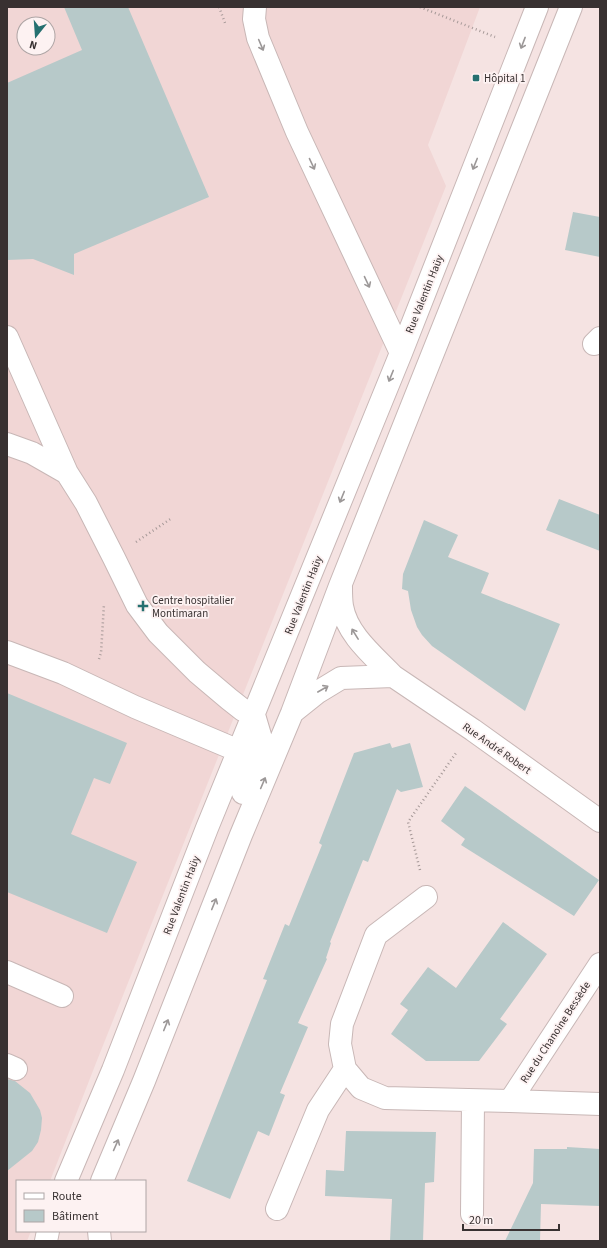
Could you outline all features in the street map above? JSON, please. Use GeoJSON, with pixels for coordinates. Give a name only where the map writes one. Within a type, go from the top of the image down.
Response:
{"type":"FeatureCollection","features":[{"type":"Feature","properties":{"kind":"street"},"geometry":{"type":"LineString","coordinates":[[255,7],[254,19],[258,38],[297,132],[401,353]]}},
{"type":"Feature","properties":{"kind":"street","name":"Rue Valentin Haüy"},"geometry":{"type":"LineString","coordinates":[[66,1180],[113,1070],[238,751],[401,353],[537,7]]}},
{"type":"Feature","properties":{"kind":"street"},"geometry":{"type":"LineString","coordinates":[[102,1180],[144,1081],[241,835],[292,713],[340,586],[571,7]]}},
{"type":"Feature","properties":{"kind":"street"},"geometry":{"type":"LineString","coordinates":[[7,337],[67,473],[89,510],[137,605],[158,634],[197,672],[243,710],[254,715],[262,742],[239,806],[241,835]]}},
{"type":"Feature","properties":{"kind":"street"},"geometry":{"type":"LineString","coordinates":[[7,444],[32,453],[67,473]]}},
{"type":"Feature","properties":{"kind":"street","name":"Rue André Robert"},"geometry":{"type":"LineString","coordinates":[[340,586],[342,606],[346,619],[357,638],[393,676],[473,730],[600,821]]}},
{"type":"Feature","properties":{"kind":"street"},"geometry":{"type":"LineString","coordinates":[[7,652],[63,673],[135,707],[238,751]]}},
{"type":"Feature","properties":{"kind":"street"},"geometry":{"type":"LineString","coordinates":[[292,713],[318,692],[341,678],[393,676]]}},
{"type":"Feature","properties":{"kind":"street"},"geometry":{"type":"LineString","coordinates":[[277,1209],[318,1110],[345,1069],[340,1044],[342,1024],[376,935],[426,897]]}},
{"type":"Feature","properties":{"kind":"street","name":"Rue du Chanoine Bessède"},"geometry":{"type":"LineString","coordinates":[[510,1101],[600,964]]}},
{"type":"Feature","properties":{"kind":"street"},"geometry":{"type":"LineString","coordinates":[[7,972],[62,996]]}},
{"type":"Feature","properties":{"kind":"street","name":"Rue du Chanoine Bessède"},"geometry":{"type":"LineString","coordinates":[[345,1069],[362,1088],[385,1098],[600,1104]]}},
{"type":"Feature","properties":{"kind":"street"},"geometry":{"type":"LineString","coordinates":[[472,1214],[473,1101]]}},
{"type":"Feature","properties":{"kind":"path"},"geometry":{"type":"LineString","coordinates":[[420,7],[521,47]]}},
{"type":"Feature","properties":{"kind":"path"},"geometry":{"type":"LineString","coordinates":[[426,897],[408,822],[473,730]]}},
{"type":"Feature","properties":{"kind":"shaded area","name":"Centre hospitalier Montimaran"},"geometry":{"type":"Polygon","coordinates":[[[7,7],[480,7],[428,145],[446,186],[50,1180],[16,1180],[16,1232],[31,1232],[27,1241],[7,1241],[7,7]]]}},
{"type":"Feature","properties":{"kind":"building"},"geometry":{"type":"Polygon","coordinates":[[[64,7],[128,7],[209,197],[74,254],[74,275],[33,259],[7,260],[7,83],[82,50],[64,7]]]}},
{"type":"Feature","properties":{"kind":"building"},"geometry":{"type":"Polygon","coordinates":[[[573,212],[600,217],[600,257],[565,250],[573,212]]]}},
{"type":"Feature","properties":{"kind":"building"},"geometry":{"type":"Polygon","coordinates":[[[559,499],[600,515],[600,551],[546,530],[559,499]]]}},
{"type":"Feature","properties":{"kind":"building"},"geometry":{"type":"Polygon","coordinates":[[[424,520],[458,535],[448,557],[489,573],[481,593],[560,624],[525,711],[432,646],[417,627],[411,610],[408,591],[402,589],[403,574],[424,520]]]}},
{"type":"Feature","properties":{"kind":"building"},"geometry":{"type":"Polygon","coordinates":[[[7,693],[127,743],[110,784],[94,778],[71,834],[137,862],[107,933],[7,892],[7,693]]]}},
{"type":"Feature","properties":{"kind":"building"},"geometry":{"type":"Polygon","coordinates":[[[390,743],[392,748],[410,743],[423,787],[401,792],[397,789],[368,862],[363,860],[330,942],[327,959],[298,1023],[308,1027],[280,1093],[285,1095],[269,1136],[258,1131],[230,1199],[187,1181],[267,980],[263,979],[285,924],[289,926],[322,845],[319,843],[354,753],[390,743]]]}},
{"type":"Feature","properties":{"kind":"building"},"geometry":{"type":"Polygon","coordinates":[[[465,786],[599,880],[574,916],[461,845],[465,839],[441,821],[465,786]]]}},
{"type":"Feature","properties":{"kind":"building"},"geometry":{"type":"Polygon","coordinates":[[[503,922],[547,954],[500,1019],[507,1024],[479,1061],[426,1061],[391,1034],[408,1010],[400,1004],[428,967],[456,988],[503,922]]]}},
{"type":"Feature","properties":{"kind":"building"},"geometry":{"type":"Polygon","coordinates":[[[7,1079],[15,1081],[30,1093],[40,1110],[42,1118],[38,1142],[32,1151],[7,1171],[7,1079]]]}},
{"type":"Feature","properties":{"kind":"building"},"geometry":{"type":"Polygon","coordinates":[[[346,1131],[436,1132],[434,1182],[425,1183],[423,1241],[390,1241],[392,1199],[325,1196],[326,1170],[344,1171],[346,1131]]]}},
{"type":"Feature","properties":{"kind":"building"},"geometry":{"type":"Polygon","coordinates":[[[567,1147],[600,1149],[600,1206],[541,1204],[540,1241],[505,1241],[533,1183],[534,1149],[567,1149],[567,1147]]]}},
{"type":"Feature","properties":{"kind":"place","name":"Hôpital 1"},"geometry":{"type":"Point","coordinates":[476,78]}},
{"type":"Feature","properties":{"kind":"place","name":"Centre hospitalier Montimaran"},"geometry":{"type":"Point","coordinates":[143,606]}}]}
